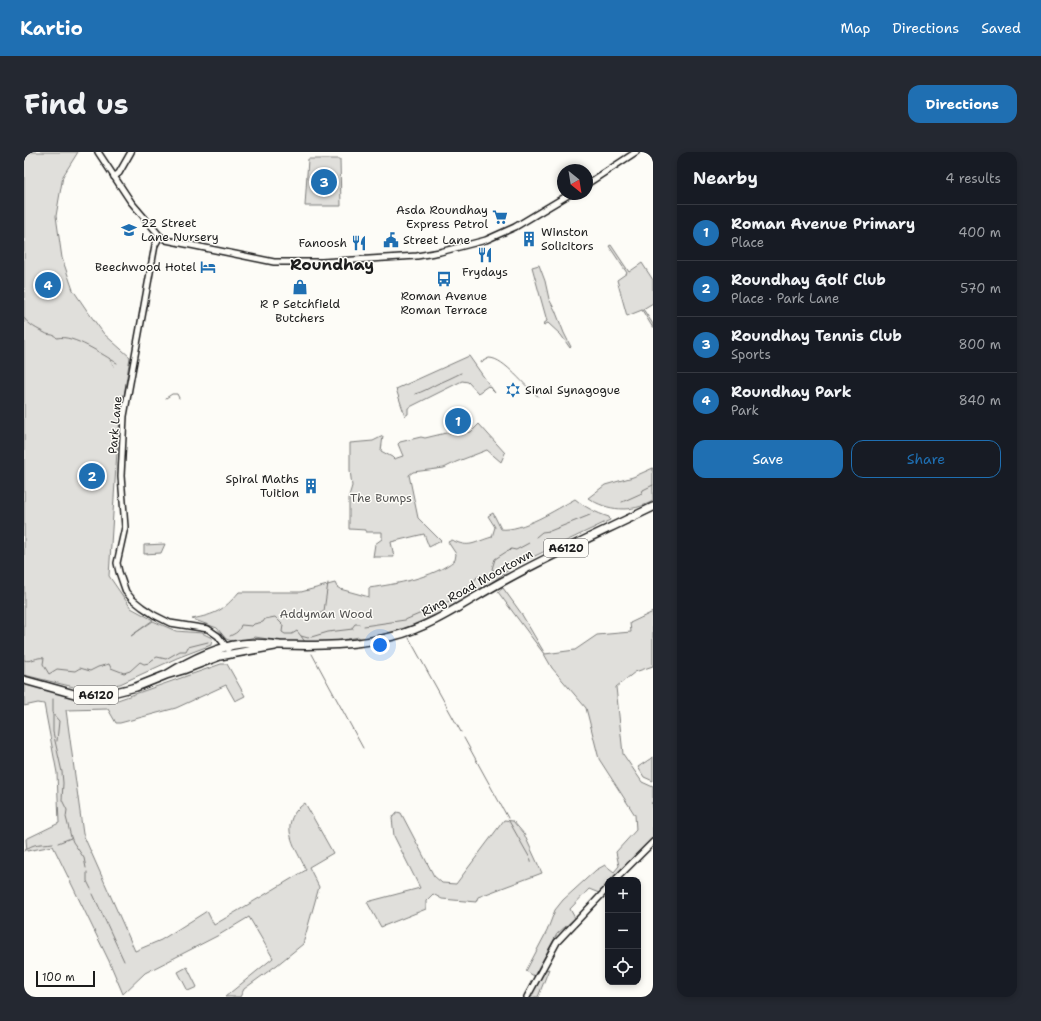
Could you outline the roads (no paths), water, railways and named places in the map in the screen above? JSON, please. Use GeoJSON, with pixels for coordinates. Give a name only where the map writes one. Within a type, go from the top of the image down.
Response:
{"type":"FeatureCollection","features":[{"type":"Feature","properties":{"kind":"highway","name":"Ring Road Moortown"},"geometry":{"type":"LineString","coordinates":[[227,651],[279,645],[355,644],[410,632],[437,620],[503,580],[548,556],[653,507]]}},
{"type":"Feature","properties":{"kind":"highway","name":"A6120"},"geometry":{"type":"LineString","coordinates":[[24,680],[64,692],[90,696],[104,695],[124,690],[166,675],[181,666],[227,651]]}},
{"type":"Feature","properties":{"kind":"street"},"geometry":{"type":"LineString","coordinates":[[98,152],[131,202],[160,236],[166,240],[274,262],[322,262],[417,256],[440,252],[486,240],[515,227],[560,200]]}},
{"type":"Feature","properties":{"kind":"street"},"geometry":{"type":"LineString","coordinates":[[114,177],[119,173],[131,152]]}},
{"type":"Feature","properties":{"kind":"street"},"geometry":{"type":"LineString","coordinates":[[593,180],[636,152]]}},
{"type":"Feature","properties":{"kind":"street","name":"Park Lane"},"geometry":{"type":"LineString","coordinates":[[160,236],[155,245],[124,416],[121,476],[124,527],[117,563],[121,582],[126,592],[132,599],[154,615],[170,623],[188,627],[204,628],[213,632],[218,636],[227,651]]}},
{"type":"Feature","properties":{"kind":"street"},"geometry":{"type":"LineString","coordinates":[[618,877],[653,842]]}},
{"type":"Feature","properties":{"kind":"street"},"geometry":{"type":"LineString","coordinates":[[527,997],[556,942],[605,891]]}},
{"type":"Feature","properties":{"kind":"waterway"},"geometry":{"type":"LineString","coordinates":[[24,318],[31,325],[46,334],[57,338],[71,339],[79,342],[117,363]]}},
{"type":"Feature","properties":{"kind":"waterway"},"geometry":{"type":"LineString","coordinates":[[481,362],[489,358],[495,359],[502,363],[538,396]]}},
{"type":"Feature","properties":{"kind":"waterway"},"geometry":{"type":"LineString","coordinates":[[110,360],[114,366]]}},
{"type":"Feature","properties":{"kind":"waterway"},"geometry":{"type":"LineString","coordinates":[[415,394],[461,373]]}},
{"type":"Feature","properties":{"kind":"waterway"},"geometry":{"type":"LineString","coordinates":[[166,398],[172,394],[177,394],[179,398]]}},
{"type":"Feature","properties":{"kind":"waterway"},"geometry":{"type":"LineString","coordinates":[[622,502],[642,493],[643,490],[653,485]]}},
{"type":"Feature","properties":{"kind":"waterway"},"geometry":{"type":"LineString","coordinates":[[536,537],[542,532],[550,531],[590,515]]}},
{"type":"Feature","properties":{"kind":"waterway"},"geometry":{"type":"LineString","coordinates":[[364,626],[405,620],[459,597],[460,591],[471,585],[477,577],[493,574],[495,571],[492,569],[495,559],[511,549],[516,550],[529,543]]}},
{"type":"Feature","properties":{"kind":"waterway"},"geometry":{"type":"LineString","coordinates":[[316,616],[324,611],[328,583]]}},
{"type":"Feature","properties":{"kind":"waterway"},"geometry":{"type":"LineString","coordinates":[[230,636],[237,632],[241,625],[252,626],[263,622],[265,619],[275,617],[283,625],[282,632],[285,634],[292,634],[297,631],[301,636],[308,638],[328,632],[353,629]]}},
{"type":"Feature","properties":{"kind":"waterway"},"geometry":{"type":"LineString","coordinates":[[352,628],[355,624],[359,624]]}},
{"type":"Feature","properties":{"kind":"waterway"},"geometry":{"type":"LineString","coordinates":[[301,636],[305,642]]}},
{"type":"Feature","properties":{"kind":"waterway"},"geometry":{"type":"LineString","coordinates":[[409,638],[461,732]]}},
{"type":"Feature","properties":{"kind":"waterway"},"geometry":{"type":"LineString","coordinates":[[24,660],[29,661],[44,658],[43,664],[49,674],[57,669],[75,671],[80,668],[90,671],[109,664],[111,668],[124,673],[130,671],[140,662],[144,664],[149,663],[157,657],[166,659],[180,651],[186,651],[188,647],[208,642]]}},
{"type":"Feature","properties":{"kind":"waterway"},"geometry":{"type":"LineString","coordinates":[[312,654],[363,748]]}},
{"type":"Feature","properties":{"kind":"waterway"},"geometry":{"type":"LineString","coordinates":[[53,699],[53,732],[62,772],[62,800],[67,810],[66,817],[71,837],[84,858],[86,868]]}},
{"type":"Feature","properties":{"kind":"waterway"},"geometry":{"type":"LineString","coordinates":[[52,713],[59,721],[57,741]]}},
{"type":"Feature","properties":{"kind":"waterway"},"geometry":{"type":"LineString","coordinates":[[464,738],[508,818]]}},
{"type":"Feature","properties":{"kind":"waterway"},"geometry":{"type":"LineString","coordinates":[[509,821],[531,862]]}},
{"type":"Feature","properties":{"kind":"waterway"},"geometry":{"type":"LineString","coordinates":[[58,843],[71,838]]}},
{"type":"Feature","properties":{"kind":"waterway"},"geometry":{"type":"LineString","coordinates":[[24,851],[37,844],[53,843]]}},
{"type":"Feature","properties":{"kind":"waterway"},"geometry":{"type":"LineString","coordinates":[[87,872],[87,881],[91,889]]}},
{"type":"Feature","properties":{"kind":"waterway"},"geometry":{"type":"LineString","coordinates":[[93,894],[124,961]]}},
{"type":"Feature","properties":{"kind":"place","name":"Roundhay Tennis Club"},"geometry":{"type":"Point","coordinates":[324,182]}},
{"type":"Feature","properties":{"kind":"place","name":"Asda Roundhay Express Petrol"},"geometry":{"type":"Point","coordinates":[500,217]}},
{"type":"Feature","properties":{"kind":"place","name":"22 Street Lane Nursery"},"geometry":{"type":"Point","coordinates":[129,230]}},
{"type":"Feature","properties":{"kind":"place","name":"Winston Solicitors"},"geometry":{"type":"Point","coordinates":[529,239]}},
{"type":"Feature","properties":{"kind":"place","name":"Street Lane"},"geometry":{"type":"Point","coordinates":[391,240]}},
{"type":"Feature","properties":{"kind":"place","name":"Fanoosh"},"geometry":{"type":"Point","coordinates":[359,243]}},
{"type":"Feature","properties":{"kind":"place","name":"Frydays"},"geometry":{"type":"Point","coordinates":[485,255]}},
{"type":"Feature","properties":{"kind":"place","name":"Beechwood Hotel"},"geometry":{"type":"Point","coordinates":[208,267]}},
{"type":"Feature","properties":{"kind":"place","name":"Roman Avenue Roman Terrace"},"geometry":{"type":"Point","coordinates":[444,279]}},
{"type":"Feature","properties":{"kind":"place","name":"Roundhay Park"},"geometry":{"type":"Point","coordinates":[48,285]}},
{"type":"Feature","properties":{"kind":"place","name":"R P Setchfield Butchers"},"geometry":{"type":"Point","coordinates":[300,287]}},
{"type":"Feature","properties":{"kind":"place","name":"Sinai Synagogue"},"geometry":{"type":"Point","coordinates":[513,390]}},
{"type":"Feature","properties":{"kind":"place","name":"Roman Avenue Primary"},"geometry":{"type":"Point","coordinates":[458,421]}},
{"type":"Feature","properties":{"kind":"place","name":"Roundhay Golf Club"},"geometry":{"type":"Point","coordinates":[92,476]}},
{"type":"Feature","properties":{"kind":"place","name":"Spiral Maths Tuition"},"geometry":{"type":"Point","coordinates":[311,486]}},
{"type":"Feature","properties":{"kind":"district","name":"Roundhay"},"geometry":{"type":"Point","coordinates":[332,264]}},
{"type":"Feature","properties":{"kind":"park label","name":"The Bumps"},"geometry":{"type":"Point","coordinates":[381,498]}},
{"type":"Feature","properties":{"kind":"park label","name":"Addyman Wood"},"geometry":{"type":"Point","coordinates":[326,614]}}]}
